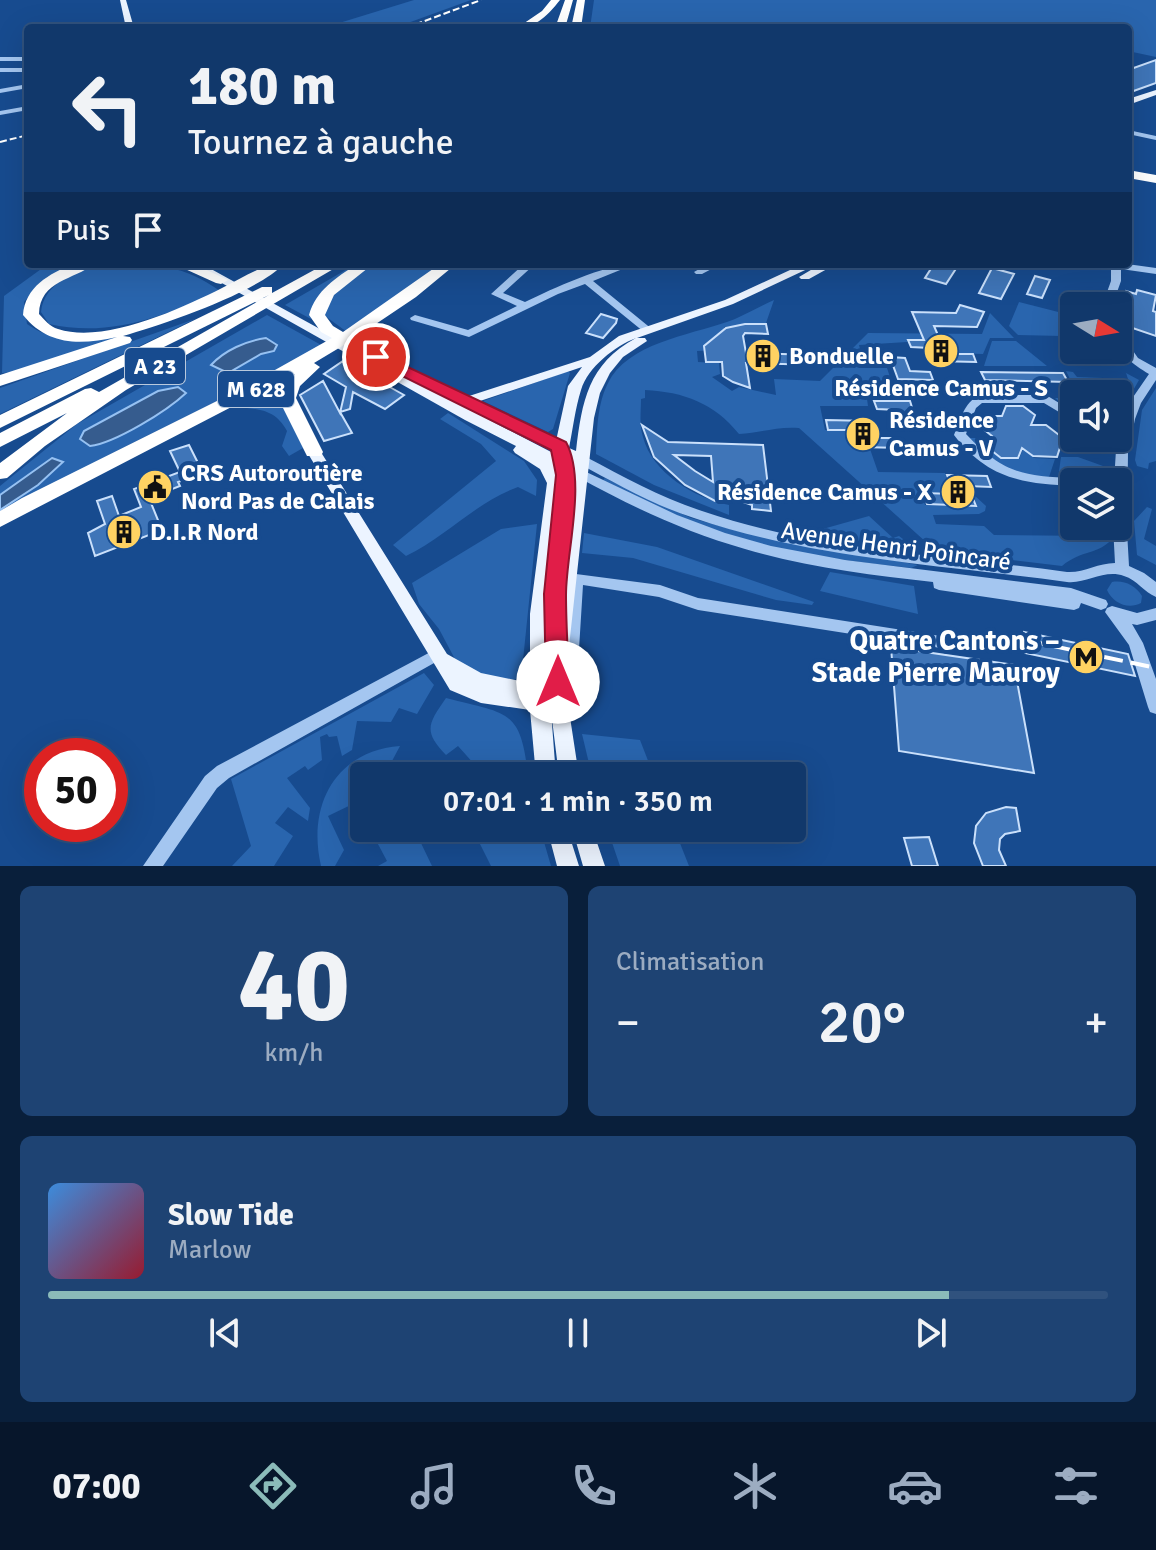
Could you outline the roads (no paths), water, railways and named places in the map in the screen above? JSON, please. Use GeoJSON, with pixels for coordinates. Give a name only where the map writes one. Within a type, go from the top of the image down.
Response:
{"type":"FeatureCollection","features":[{"type":"Feature","properties":{"kind":"highway"},"geometry":{"type":"LineString","coordinates":[[527,24],[556,0]]}},
{"type":"Feature","properties":{"kind":"highway"},"geometry":{"type":"LineString","coordinates":[[561,24],[569,0]]}},
{"type":"Feature","properties":{"kind":"highway"},"geometry":{"type":"LineString","coordinates":[[574,24],[580,0]]}},
{"type":"Feature","properties":{"kind":"highway"},"geometry":{"type":"LineString","coordinates":[[1132,162],[1156,166]]}},
{"type":"Feature","properties":{"kind":"highway"},"geometry":{"type":"LineString","coordinates":[[1132,168],[1156,172]]}},
{"type":"Feature","properties":{"kind":"highway"},"geometry":{"type":"LineString","coordinates":[[1132,175],[1156,179]]}},
{"type":"Feature","properties":{"kind":"highway"},"geometry":{"type":"LineString","coordinates":[[78,268],[56,278],[34,298],[31,315],[39,327],[78,336],[133,329],[214,299],[270,268]]}},
{"type":"Feature","properties":{"kind":"highway"},"geometry":{"type":"LineString","coordinates":[[191,268],[221,280]]}},
{"type":"Feature","properties":{"kind":"highway"},"geometry":{"type":"LineString","coordinates":[[5,380],[196,314],[288,272],[317,268]]}},
{"type":"Feature","properties":{"kind":"highway"},"geometry":{"type":"LineString","coordinates":[[0,441],[322,268]]}},
{"type":"Feature","properties":{"kind":"highway","name":"A 23"},"geometry":{"type":"LineString","coordinates":[[0,473],[39,440],[105,396],[322,268]]}},
{"type":"Feature","properties":{"kind":"highway"},"geometry":{"type":"LineString","coordinates":[[360,268],[337,285],[320,303],[317,315],[325,332],[366,353]]}},
{"type":"Feature","properties":{"kind":"highway","name":"M 628"},"geometry":{"type":"LineString","coordinates":[[87,473],[302,365],[365,327],[444,268]]}},
{"type":"Feature","properties":{"kind":"highway"},"geometry":{"type":"LineString","coordinates":[[0,431],[288,272]]}},
{"type":"Feature","properties":{"kind":"highway","name":"A 23"},"geometry":{"type":"LineString","coordinates":[[0,422],[288,272]]}},
{"type":"Feature","properties":{"kind":"highway"},"geometry":{"type":"LineString","coordinates":[[314,452],[287,402],[291,389],[308,370],[384,319],[417,290]]}},
{"type":"Feature","properties":{"kind":"highway"},"geometry":{"type":"LineString","coordinates":[[0,520],[87,473]]}},
{"type":"Feature","properties":{"kind":"highway"},"geometry":{"type":"LineString","coordinates":[[0,529],[87,473]]}},
{"type":"Feature","properties":{"kind":"main road"},"geometry":{"type":"LineString","coordinates":[[123,0],[129,24]]}},
{"type":"Feature","properties":{"kind":"main road"},"geometry":{"type":"LineString","coordinates":[[1132,99],[1156,90]]}},
{"type":"Feature","properties":{"kind":"main road"},"geometry":{"type":"LineString","coordinates":[[201,268],[346,346],[466,401],[569,459]]}},
{"type":"Feature","properties":{"kind":"main road"},"geometry":{"type":"LineString","coordinates":[[466,401],[578,366],[632,336],[729,302],[803,268]]}},
{"type":"Feature","properties":{"kind":"main road"},"geometry":{"type":"LineString","coordinates":[[546,762],[539,614],[561,530],[561,496],[569,459],[603,370],[620,353],[649,338],[752,302],[822,268]]}},
{"type":"Feature","properties":{"kind":"main road"},"geometry":{"type":"LineString","coordinates":[[565,762],[545,700],[564,659],[561,496],[579,395],[604,357],[632,336]]}},
{"type":"Feature","properties":{"kind":"main road"},"geometry":{"type":"LineString","coordinates":[[366,353],[546,466],[561,496]]}},
{"type":"Feature","properties":{"kind":"main road"},"geometry":{"type":"LineString","coordinates":[[569,459],[575,386],[597,357]]}},
{"type":"Feature","properties":{"kind":"main road"},"geometry":{"type":"LineString","coordinates":[[470,417],[569,459]]}},
{"type":"Feature","properties":{"kind":"main road"},"geometry":{"type":"LineString","coordinates":[[314,452],[451,678],[466,690],[545,700]]}},
{"type":"Feature","properties":{"kind":"main road"},"geometry":{"type":"LineString","coordinates":[[561,842],[568,866]]}},
{"type":"Feature","properties":{"kind":"main road"},"geometry":{"type":"LineString","coordinates":[[586,842],[594,866]]}},
{"type":"Feature","properties":{"kind":"street"},"geometry":{"type":"LineString","coordinates":[[0,59],[24,59]]}},
{"type":"Feature","properties":{"kind":"street"},"geometry":{"type":"LineString","coordinates":[[0,70],[24,70]]}},
{"type":"Feature","properties":{"kind":"street"},"geometry":{"type":"LineString","coordinates":[[0,90],[24,86]]}},
{"type":"Feature","properties":{"kind":"street"},"geometry":{"type":"LineString","coordinates":[[0,113],[24,109]]}},
{"type":"Feature","properties":{"kind":"street"},"geometry":{"type":"LineString","coordinates":[[1132,133],[1156,138]]}},
{"type":"Feature","properties":{"kind":"street"},"geometry":{"type":"LineString","coordinates":[[525,268],[496,294],[525,306]]}},
{"type":"Feature","properties":{"kind":"street"},"geometry":{"type":"LineString","coordinates":[[415,318],[466,334],[525,306],[620,268]]}},
{"type":"Feature","properties":{"kind":"street"},"geometry":{"type":"LineString","coordinates":[[699,272],[708,268]]}},
{"type":"Feature","properties":{"kind":"street"},"geometry":{"type":"LineString","coordinates":[[1112,268],[1116,281],[1112,292]]}},
{"type":"Feature","properties":{"kind":"street"},"geometry":{"type":"LineString","coordinates":[[1132,268],[1156,271]]}},
{"type":"Feature","properties":{"kind":"street"},"geometry":{"type":"LineString","coordinates":[[587,281],[648,330]]}},
{"type":"Feature","properties":{"kind":"street"},"geometry":{"type":"LineString","coordinates":[[1132,357],[1156,373],[1141,388],[1132,405]]}},
{"type":"Feature","properties":{"kind":"street"},"geometry":{"type":"LineString","coordinates":[[1060,408],[1046,399],[979,399],[971,407],[960,435],[973,450],[1013,478],[1060,481]]}},
{"type":"Feature","properties":{"kind":"street","name":"Avenue Henri Poincaré"},"geometry":{"type":"LineString","coordinates":[[569,459],[698,515],[763,533],[822,544],[1067,577],[1092,576],[1104,569],[1123,570]]}},
{"type":"Feature","properties":{"kind":"street","name":"Avenue Henri Poincaré"},"geometry":{"type":"LineString","coordinates":[[569,459],[674,520],[770,551],[844,565],[1071,594],[1129,618],[1150,617]]}},
{"type":"Feature","properties":{"kind":"street"},"geometry":{"type":"LineString","coordinates":[[1122,540],[1123,570],[1154,588]]}},
{"type":"Feature","properties":{"kind":"street"},"geometry":{"type":"LineString","coordinates":[[1092,576],[1091,589],[1130,630],[1156,707]]}},
{"type":"Feature","properties":{"kind":"street"},"geometry":{"type":"LineString","coordinates":[[564,659],[576,579],[672,594],[698,604],[947,643]]}},
{"type":"Feature","properties":{"kind":"street","name":"Avenue Henri Poincaré"},"geometry":{"type":"LineString","coordinates":[[939,584],[1074,604]]}},
{"type":"Feature","properties":{"kind":"street"},"geometry":{"type":"LineString","coordinates":[[1139,650],[1138,627],[1150,617]]}},
{"type":"Feature","properties":{"kind":"street"},"geometry":{"type":"LineString","coordinates":[[152,866],[211,782],[223,772],[438,654]]}},
{"type":"Feature","properties":{"kind":"railway"},"geometry":{"type":"LineString","coordinates":[[417,24],[481,0]]}},
{"type":"Feature","properties":{"kind":"railway"},"geometry":{"type":"LineString","coordinates":[[0,142],[24,136]]}},
{"type":"Feature","properties":{"kind":"railway"},"geometry":{"type":"LineString","coordinates":[[1025,640],[1156,668]]}},
{"type":"Feature","properties":{"kind":"place","name":"Résidence Camus - S"},"geometry":{"type":"Point","coordinates":[941,351]}},
{"type":"Feature","properties":{"kind":"place","name":"Bonduelle"},"geometry":{"type":"Point","coordinates":[763,356]}},
{"type":"Feature","properties":{"kind":"place","name":"Résidence Camus - V"},"geometry":{"type":"Point","coordinates":[863,434]}},
{"type":"Feature","properties":{"kind":"place","name":"CRS Autoroutière Nord Pas de Calais"},"geometry":{"type":"Point","coordinates":[155,487]}},
{"type":"Feature","properties":{"kind":"place","name":"Résidence Camus - X"},"geometry":{"type":"Point","coordinates":[958,492]}},
{"type":"Feature","properties":{"kind":"place","name":"D.I.R Nord"},"geometry":{"type":"Point","coordinates":[124,532]}},
{"type":"Feature","properties":{"kind":"place","name":"Quatre Cantons – Stade Pierre Mauroy"},"geometry":{"type":"Point","coordinates":[1086,657]}}]}
